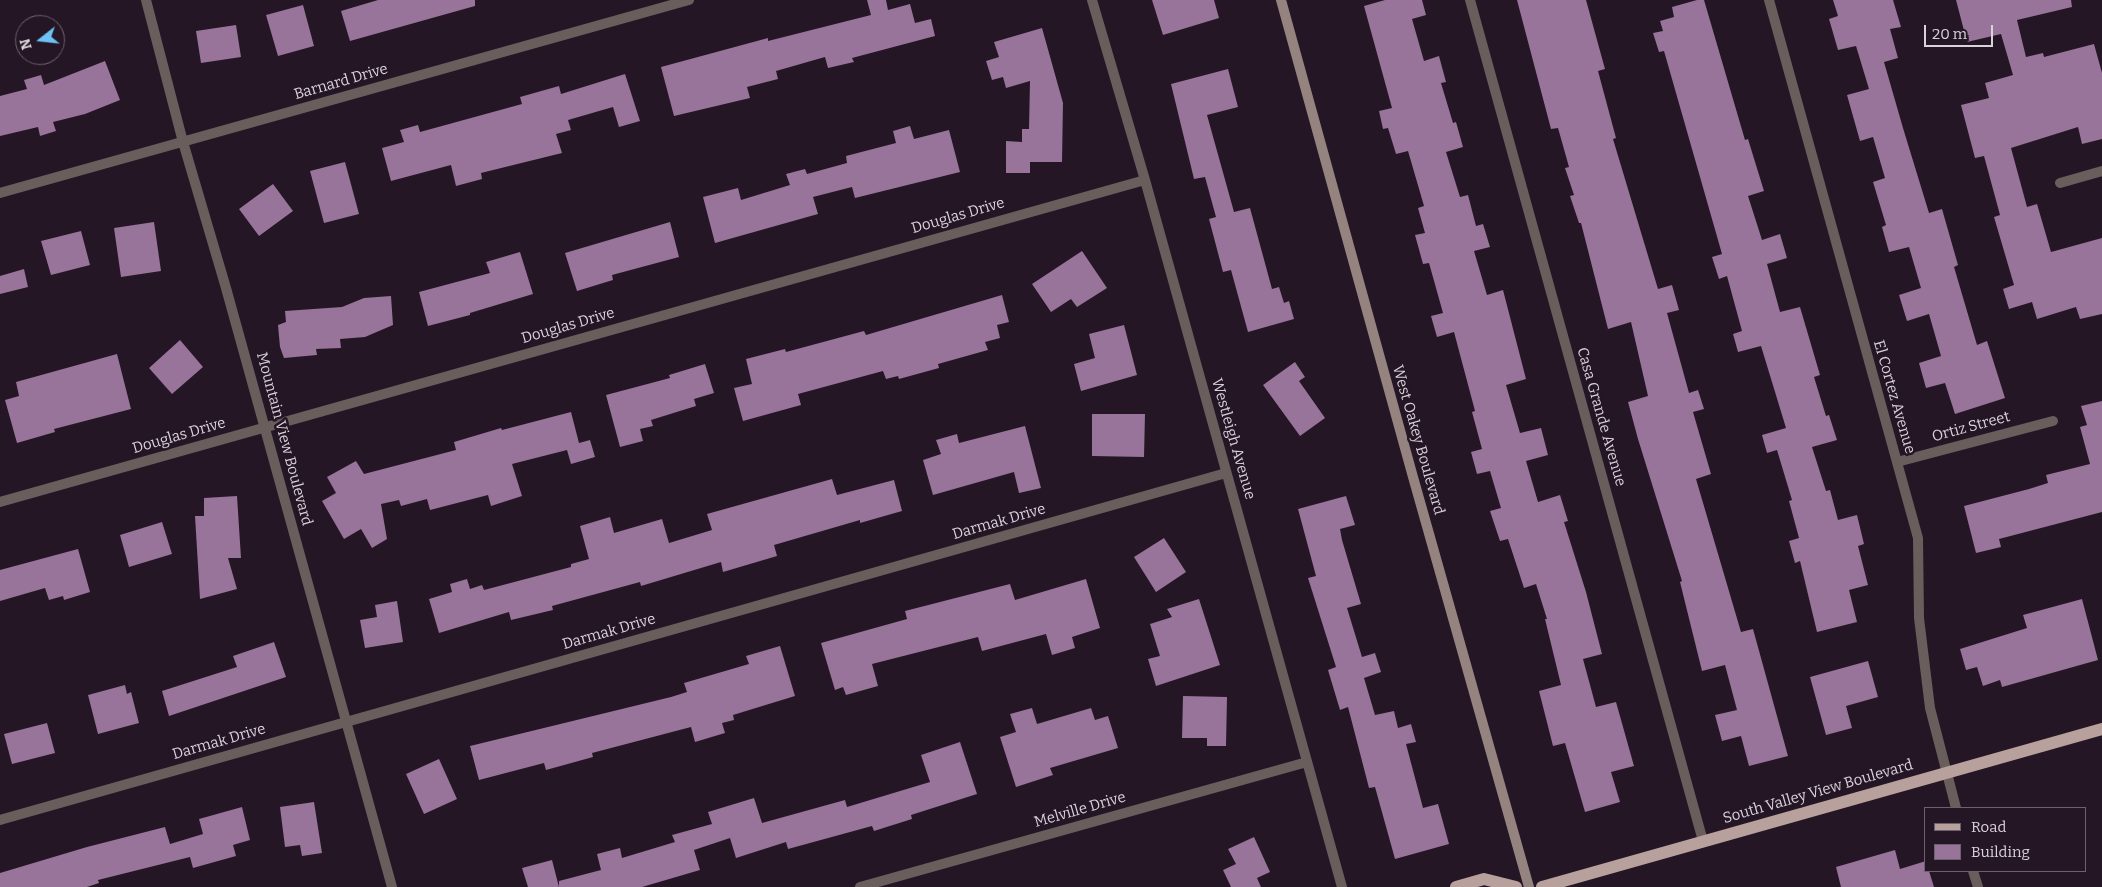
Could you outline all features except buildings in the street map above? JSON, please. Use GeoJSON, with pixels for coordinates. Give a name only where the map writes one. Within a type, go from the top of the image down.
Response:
{"type":"FeatureCollection","features":[{"type":"Feature","properties":{"kind":"main road","name":"West Oakey Boulevard"},"geometry":{"type":"LineString","coordinates":[[1281,0],[1410,468],[1529,887]]}},
{"type":"Feature","properties":{"kind":"main road","name":"South Valley View Boulevard"},"geometry":{"type":"LineString","coordinates":[[1542,887],[2102,729]]}},
{"type":"Feature","properties":{"kind":"main road"},"geometry":{"type":"LineString","coordinates":[[1456,887],[1484,879],[1516,887]]}},
{"type":"Feature","properties":{"kind":"street","name":"Mountain View Boulevard"},"geometry":{"type":"LineString","coordinates":[[146,0],[183,142],[265,428],[392,887]]}},
{"type":"Feature","properties":{"kind":"street","name":"Barnard Drive"},"geometry":{"type":"LineString","coordinates":[[0,193],[689,0]]}},
{"type":"Feature","properties":{"kind":"street","name":"Westleigh Avenue"},"geometry":{"type":"LineString","coordinates":[[1092,0],[1145,180],[1342,887]]}},
{"type":"Feature","properties":{"kind":"street","name":"Casa Grande Avenue"},"geometry":{"type":"LineString","coordinates":[[1470,0],[1703,841]]}},
{"type":"Feature","properties":{"kind":"street","name":"El Cortez Avenue"},"geometry":{"type":"LineString","coordinates":[[1769,0],[1918,538],[1919,618],[1930,708],[1956,807]]}},
{"type":"Feature","properties":{"kind":"street"},"geometry":{"type":"LineString","coordinates":[[2060,182],[2102,171]]}},
{"type":"Feature","properties":{"kind":"street","name":"Douglas Drive"},"geometry":{"type":"LineString","coordinates":[[0,502],[1145,180]]}},
{"type":"Feature","properties":{"kind":"street","name":"Ortiz Street"},"geometry":{"type":"LineString","coordinates":[[1897,462],[2053,421]]}},
{"type":"Feature","properties":{"kind":"street","name":"Darmak Drive"},"geometry":{"type":"LineString","coordinates":[[0,820],[1226,473]]}},
{"type":"Feature","properties":{"kind":"street","name":"Melville Drive"},"geometry":{"type":"LineString","coordinates":[[860,887],[1307,762]]}},
{"type":"Feature","properties":{"kind":"street"},"geometry":{"type":"LineString","coordinates":[[1974,872],[1978,887]]}}]}
